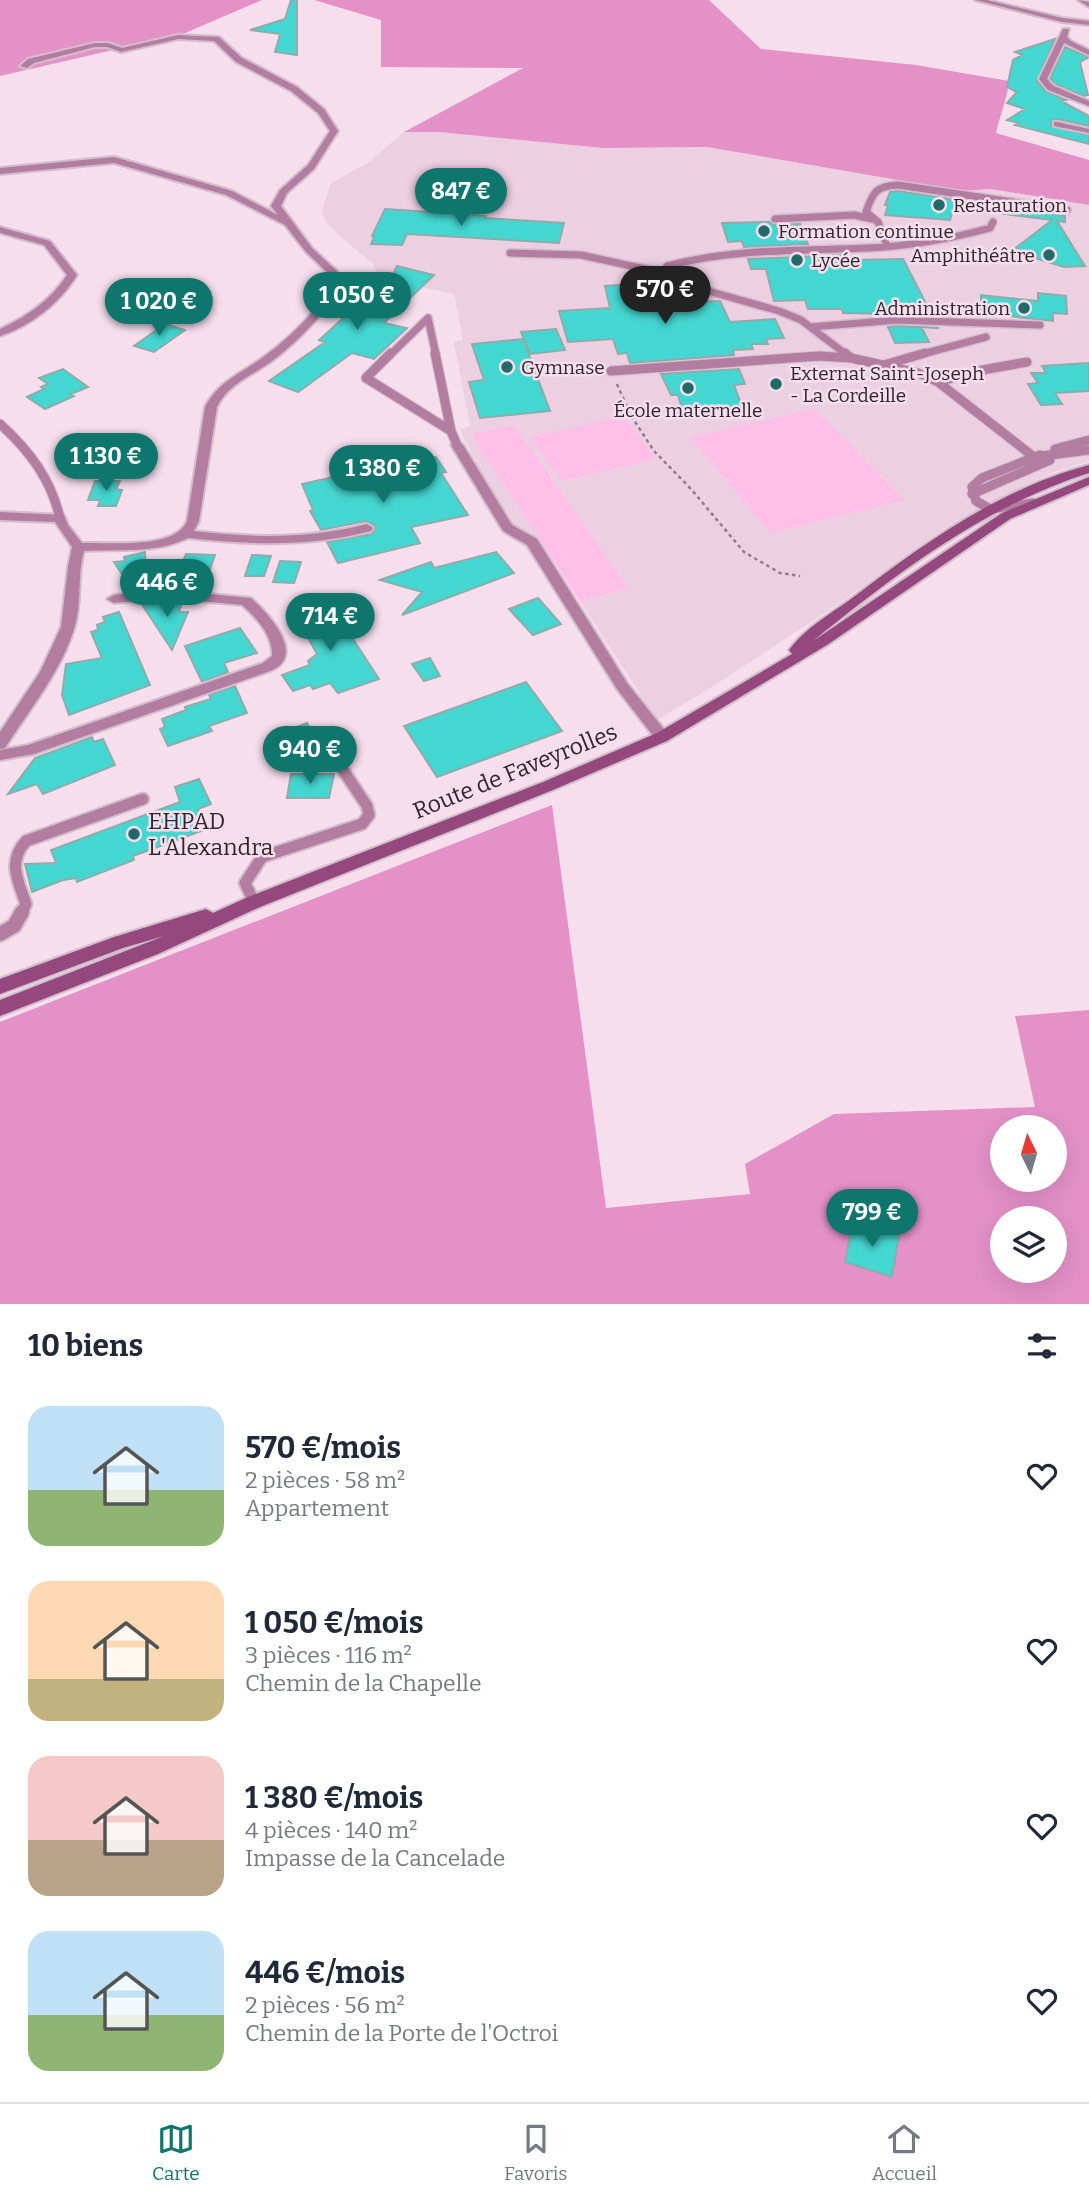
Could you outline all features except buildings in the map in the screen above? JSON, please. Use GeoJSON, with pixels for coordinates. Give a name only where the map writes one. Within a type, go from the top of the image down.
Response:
{"type":"FeatureCollection","features":[{"type":"Feature","properties":{"kind":"main road","name":"Route de Faveyrolles"},"geometry":{"type":"LineString","coordinates":[[783,664],[809,637],[963,524],[1030,490],[1089,469]]}},
{"type":"Feature","properties":{"kind":"main road","name":"Route de Faveyrolles"},"geometry":{"type":"LineString","coordinates":[[0,1008],[152,949],[254,902],[548,786],[662,737],[822,642],[975,535],[1032,503],[1089,481]]}},
{"type":"Feature","properties":{"kind":"main road","name":"Route de Faveyrolles"},"geometry":{"type":"LineString","coordinates":[[0,987],[120,942],[254,902]]}},
{"type":"Feature","properties":{"kind":"street"},"geometry":{"type":"LineString","coordinates":[[978,0],[1069,22],[1087,23]]}},
{"type":"Feature","properties":{"kind":"street"},"geometry":{"type":"LineString","coordinates":[[1081,0],[1089,5]]}},
{"type":"Feature","properties":{"kind":"street"},"geometry":{"type":"LineString","coordinates":[[1069,22],[1043,79],[1051,88],[1089,104]]}},
{"type":"Feature","properties":{"kind":"street"},"geometry":{"type":"LineString","coordinates":[[1064,34],[1087,23]]}},
{"type":"Feature","properties":{"kind":"street"},"geometry":{"type":"LineString","coordinates":[[1064,34],[1068,43],[1089,52]]}},
{"type":"Feature","properties":{"kind":"street"},"geometry":{"type":"LineString","coordinates":[[24,66],[31,61],[95,45],[108,45],[121,50],[177,37],[216,39],[239,60],[294,89],[330,121],[334,131],[303,177],[281,191],[276,206],[309,250],[334,273],[338,285],[327,303],[265,362],[218,390],[211,407],[194,521],[186,534],[172,541],[79,547]]}},
{"type":"Feature","properties":{"kind":"street"},"geometry":{"type":"LineString","coordinates":[[1057,124],[1089,131]]}},
{"type":"Feature","properties":{"kind":"street"},"geometry":{"type":"LineString","coordinates":[[0,171],[114,160],[229,193],[290,224]]}},
{"type":"Feature","properties":{"kind":"street"},"geometry":{"type":"LineString","coordinates":[[0,230],[47,243],[72,275],[65,288],[49,303],[0,333]]}},
{"type":"Feature","properties":{"kind":"street"},"geometry":{"type":"LineString","coordinates":[[457,446],[507,528],[532,542],[622,686],[662,737]]}},
{"type":"Feature","properties":{"kind":"street"},"geometry":{"type":"LineString","coordinates":[[0,516],[60,518],[62,526],[79,547]]}},
{"type":"Feature","properties":{"kind":"street"},"geometry":{"type":"LineString","coordinates":[[186,534],[239,541],[289,541],[338,537],[367,528]]}},
{"type":"Feature","properties":{"kind":"street"},"geometry":{"type":"LineString","coordinates":[[2,738],[58,651],[69,624],[72,566],[79,547]]}},
{"type":"Feature","properties":{"kind":"street"},"geometry":{"type":"LineString","coordinates":[[0,755],[29,750],[260,670],[276,663],[281,655],[281,647],[254,607],[246,601],[167,594],[114,599]]}},
{"type":"Feature","properties":{"kind":"lane"},"geometry":{"type":"LineString","coordinates":[[887,246],[874,219],[866,212],[874,191],[882,186],[1067,210]]}},
{"type":"Feature","properties":{"kind":"lane"},"geometry":{"type":"LineString","coordinates":[[775,219],[854,215],[874,219]]}},
{"type":"Feature","properties":{"kind":"lane"},"geometry":{"type":"LineString","coordinates":[[664,273],[667,266],[733,251],[887,246],[969,233],[990,228],[993,222]]}},
{"type":"Feature","properties":{"kind":"lane"},"geometry":{"type":"LineString","coordinates":[[510,253],[580,255],[664,273],[673,281],[779,311],[801,320],[851,358]]}},
{"type":"Feature","properties":{"kind":"lane"},"geometry":{"type":"LineString","coordinates":[[451,431],[366,378],[428,318],[451,431],[457,446]]}},
{"type":"Feature","properties":{"kind":"lane"},"geometry":{"type":"LineString","coordinates":[[811,327],[848,322],[955,319],[1040,325]]}},
{"type":"Feature","properties":{"kind":"lane"},"geometry":{"type":"LineString","coordinates":[[881,366],[922,355],[947,344],[986,337]]}},
{"type":"Feature","properties":{"kind":"lane"},"geometry":{"type":"LineString","coordinates":[[611,371],[819,356],[851,358],[918,373],[937,382],[1034,457],[1088,450]]}},
{"type":"Feature","properties":{"kind":"lane"},"geometry":{"type":"LineString","coordinates":[[937,382],[1027,362]]}},
{"type":"Feature","properties":{"kind":"lane"},"geometry":{"type":"LineString","coordinates":[[0,424],[18,439],[42,472],[60,518]]}},
{"type":"Feature","properties":{"kind":"lane"},"geometry":{"type":"LineString","coordinates":[[1032,503],[990,509],[976,501],[972,487],[982,478],[1034,457],[1089,440]]}},
{"type":"Feature","properties":{"kind":"lane"},"geometry":{"type":"LineString","coordinates":[[972,494],[1042,462],[1088,450]]}},
{"type":"Feature","properties":{"kind":"lane"},"geometry":{"type":"LineString","coordinates":[[254,902],[245,883],[262,857],[362,824],[369,816],[367,806],[337,761],[318,757]]}},
{"type":"Feature","properties":{"kind":"lane"},"geometry":{"type":"LineString","coordinates":[[0,934],[14,926],[26,904],[13,862],[15,850],[26,841],[143,799]]}},
{"type":"Feature","properties":{"kind":"path"},"geometry":{"type":"LineString","coordinates":[[611,371],[629,414],[654,451],[691,489],[744,552],[780,573],[800,576]]}},
{"type":"Feature","properties":{"kind":"shaded area"},"geometry":{"type":"Polygon","coordinates":[[[0,0],[262,0],[183,34],[0,76],[0,0]]]}},
{"type":"Feature","properties":{"kind":"shaded area"},"geometry":{"type":"Polygon","coordinates":[[[314,0],[709,0],[761,49],[916,65],[1009,81],[996,133],[1089,160],[1089,205],[991,189],[961,191],[707,147],[603,148],[439,132],[404,132],[523,68],[381,67],[381,20],[314,0]]]}},
{"type":"Feature","properties":{"kind":"shaded area","name":"Externat Saint-Joseph - La Cordeille"},"geometry":{"type":"Polygon","coordinates":[[[404,132],[439,132],[603,148],[707,147],[961,191],[991,189],[1089,205],[1089,461],[1054,472],[1026,485],[945,528],[838,604],[657,720],[539,538],[514,524],[483,475],[460,430],[470,426],[454,342],[463,340],[454,294],[379,278],[373,264],[326,222],[322,211],[331,183],[369,162],[404,132]]]}},
{"type":"Feature","properties":{"kind":"shaded area"},"geometry":{"type":"Polygon","coordinates":[[[815,409],[904,500],[770,533],[690,437],[815,409]]]}},
{"type":"Feature","properties":{"kind":"shaded area"},"geometry":{"type":"Polygon","coordinates":[[[623,416],[657,459],[561,481],[530,437],[623,416]]]}},
{"type":"Feature","properties":{"kind":"shaded area"},"geometry":{"type":"Polygon","coordinates":[[[514,425],[628,588],[580,601],[471,434],[514,425]]]}},
{"type":"Feature","properties":{"kind":"shaded area"},"geometry":{"type":"Polygon","coordinates":[[[552,805],[606,1208],[750,1194],[745,1164],[834,1114],[1035,1107],[1015,1016],[1089,1010],[1089,1304],[0,1304],[0,1022],[552,805]]]}},
{"type":"Feature","properties":{"kind":"place","name":"Restauration"},"geometry":{"type":"Point","coordinates":[939,205]}},
{"type":"Feature","properties":{"kind":"place","name":"Formation continue"},"geometry":{"type":"Point","coordinates":[764,231]}},
{"type":"Feature","properties":{"kind":"place","name":"Amphithéâtre"},"geometry":{"type":"Point","coordinates":[1049,255]}},
{"type":"Feature","properties":{"kind":"place","name":"Lycée"},"geometry":{"type":"Point","coordinates":[797,260]}},
{"type":"Feature","properties":{"kind":"place","name":"Administration"},"geometry":{"type":"Point","coordinates":[1024,308]}},
{"type":"Feature","properties":{"kind":"place","name":"Gymnase"},"geometry":{"type":"Point","coordinates":[507,367]}},
{"type":"Feature","properties":{"kind":"place","name":"Externat Saint-Joseph - La Cordeille"},"geometry":{"type":"Point","coordinates":[776,384]}},
{"type":"Feature","properties":{"kind":"place","name":"École maternelle"},"geometry":{"type":"Point","coordinates":[688,388]}},
{"type":"Feature","properties":{"kind":"place","name":"EHPAD L'Alexandra"},"geometry":{"type":"Point","coordinates":[134,834]}}]}
